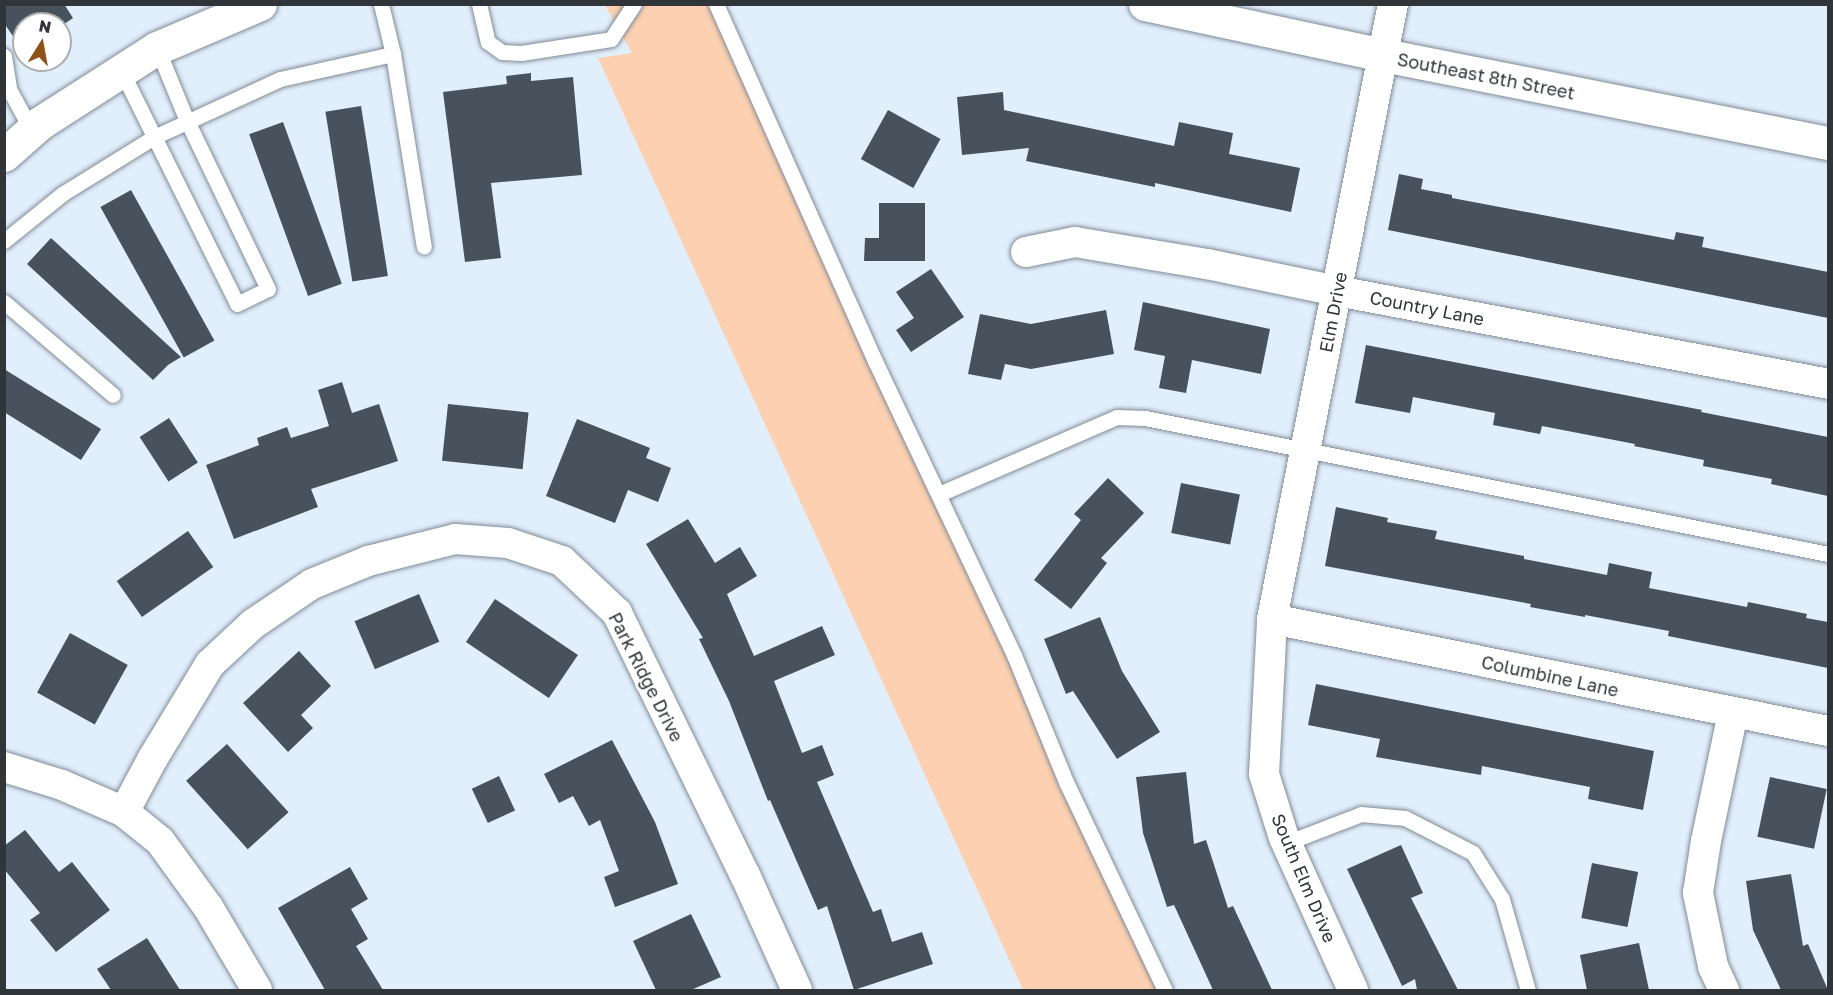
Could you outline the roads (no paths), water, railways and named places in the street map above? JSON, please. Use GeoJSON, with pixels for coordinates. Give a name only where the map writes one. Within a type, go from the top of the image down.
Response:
{"type":"FeatureCollection","features":[{"type":"Feature","properties":{"kind":"street"},"geometry":{"type":"LineString","coordinates":[[4,155],[32,131],[156,48],[260,4]]}},
{"type":"Feature","properties":{"kind":"street","name":"Southeast 8th Street"},"geometry":{"type":"LineString","coordinates":[[1145,4],[1383,55],[1828,143]]}},
{"type":"Feature","properties":{"kind":"street","name":"Elm Drive"},"geometry":{"type":"LineString","coordinates":[[1272,619],[1393,4]]}},
{"type":"Feature","properties":{"kind":"street","name":"Country Lane"},"geometry":{"type":"LineString","coordinates":[[1026,252],[1075,242],[1207,264],[1337,291],[1828,384]]}},
{"type":"Feature","properties":{"kind":"street","name":"Park Ridge Drive"},"geometry":{"type":"LineString","coordinates":[[124,812],[153,758],[210,664],[253,624],[312,584],[368,561],[455,539],[508,543],[562,561],[617,613],[740,865],[797,990]]}},
{"type":"Feature","properties":{"kind":"street","name":"Columbine Lane"},"geometry":{"type":"LineString","coordinates":[[1272,619],[1828,731]]}},
{"type":"Feature","properties":{"kind":"street","name":"South Elm Drive"},"geometry":{"type":"LineString","coordinates":[[1272,619],[1264,774],[1286,843],[1353,990]]}},
{"type":"Feature","properties":{"kind":"street"},"geometry":{"type":"LineString","coordinates":[[1724,990],[1713,966],[1698,893],[1706,841],[1733,713]]}},
{"type":"Feature","properties":{"kind":"street"},"geometry":{"type":"LineString","coordinates":[[4,767],[62,785],[124,812],[160,841],[208,907],[257,990]]}},
{"type":"Feature","properties":{"kind":"lane"},"geometry":{"type":"LineString","coordinates":[[381,4],[393,54],[424,247]]}},
{"type":"Feature","properties":{"kind":"lane"},"geometry":{"type":"LineString","coordinates":[[479,4],[488,42],[502,52],[521,53],[611,39],[634,4]]}},
{"type":"Feature","properties":{"kind":"lane"},"geometry":{"type":"LineString","coordinates":[[716,4],[875,361],[1014,655],[1067,784],[1165,990]]}},
{"type":"Feature","properties":{"kind":"lane"},"geometry":{"type":"LineString","coordinates":[[121,70],[237,304],[268,289],[187,121],[156,48]]}},
{"type":"Feature","properties":{"kind":"lane"},"geometry":{"type":"LineString","coordinates":[[4,241],[62,194],[154,137],[187,121],[280,79],[393,54]]}},
{"type":"Feature","properties":{"kind":"lane"},"geometry":{"type":"LineString","coordinates":[[4,56],[9,89],[32,131]]}},
{"type":"Feature","properties":{"kind":"lane"},"geometry":{"type":"LineString","coordinates":[[4,302],[113,395]]}},
{"type":"Feature","properties":{"kind":"lane"},"geometry":{"type":"LineString","coordinates":[[939,494],[1117,417],[1145,418],[1828,554]]}},
{"type":"Feature","properties":{"kind":"lane"},"geometry":{"type":"LineString","coordinates":[[1286,843],[1361,814],[1405,818],[1473,853],[1502,899],[1528,990]]}}]}
